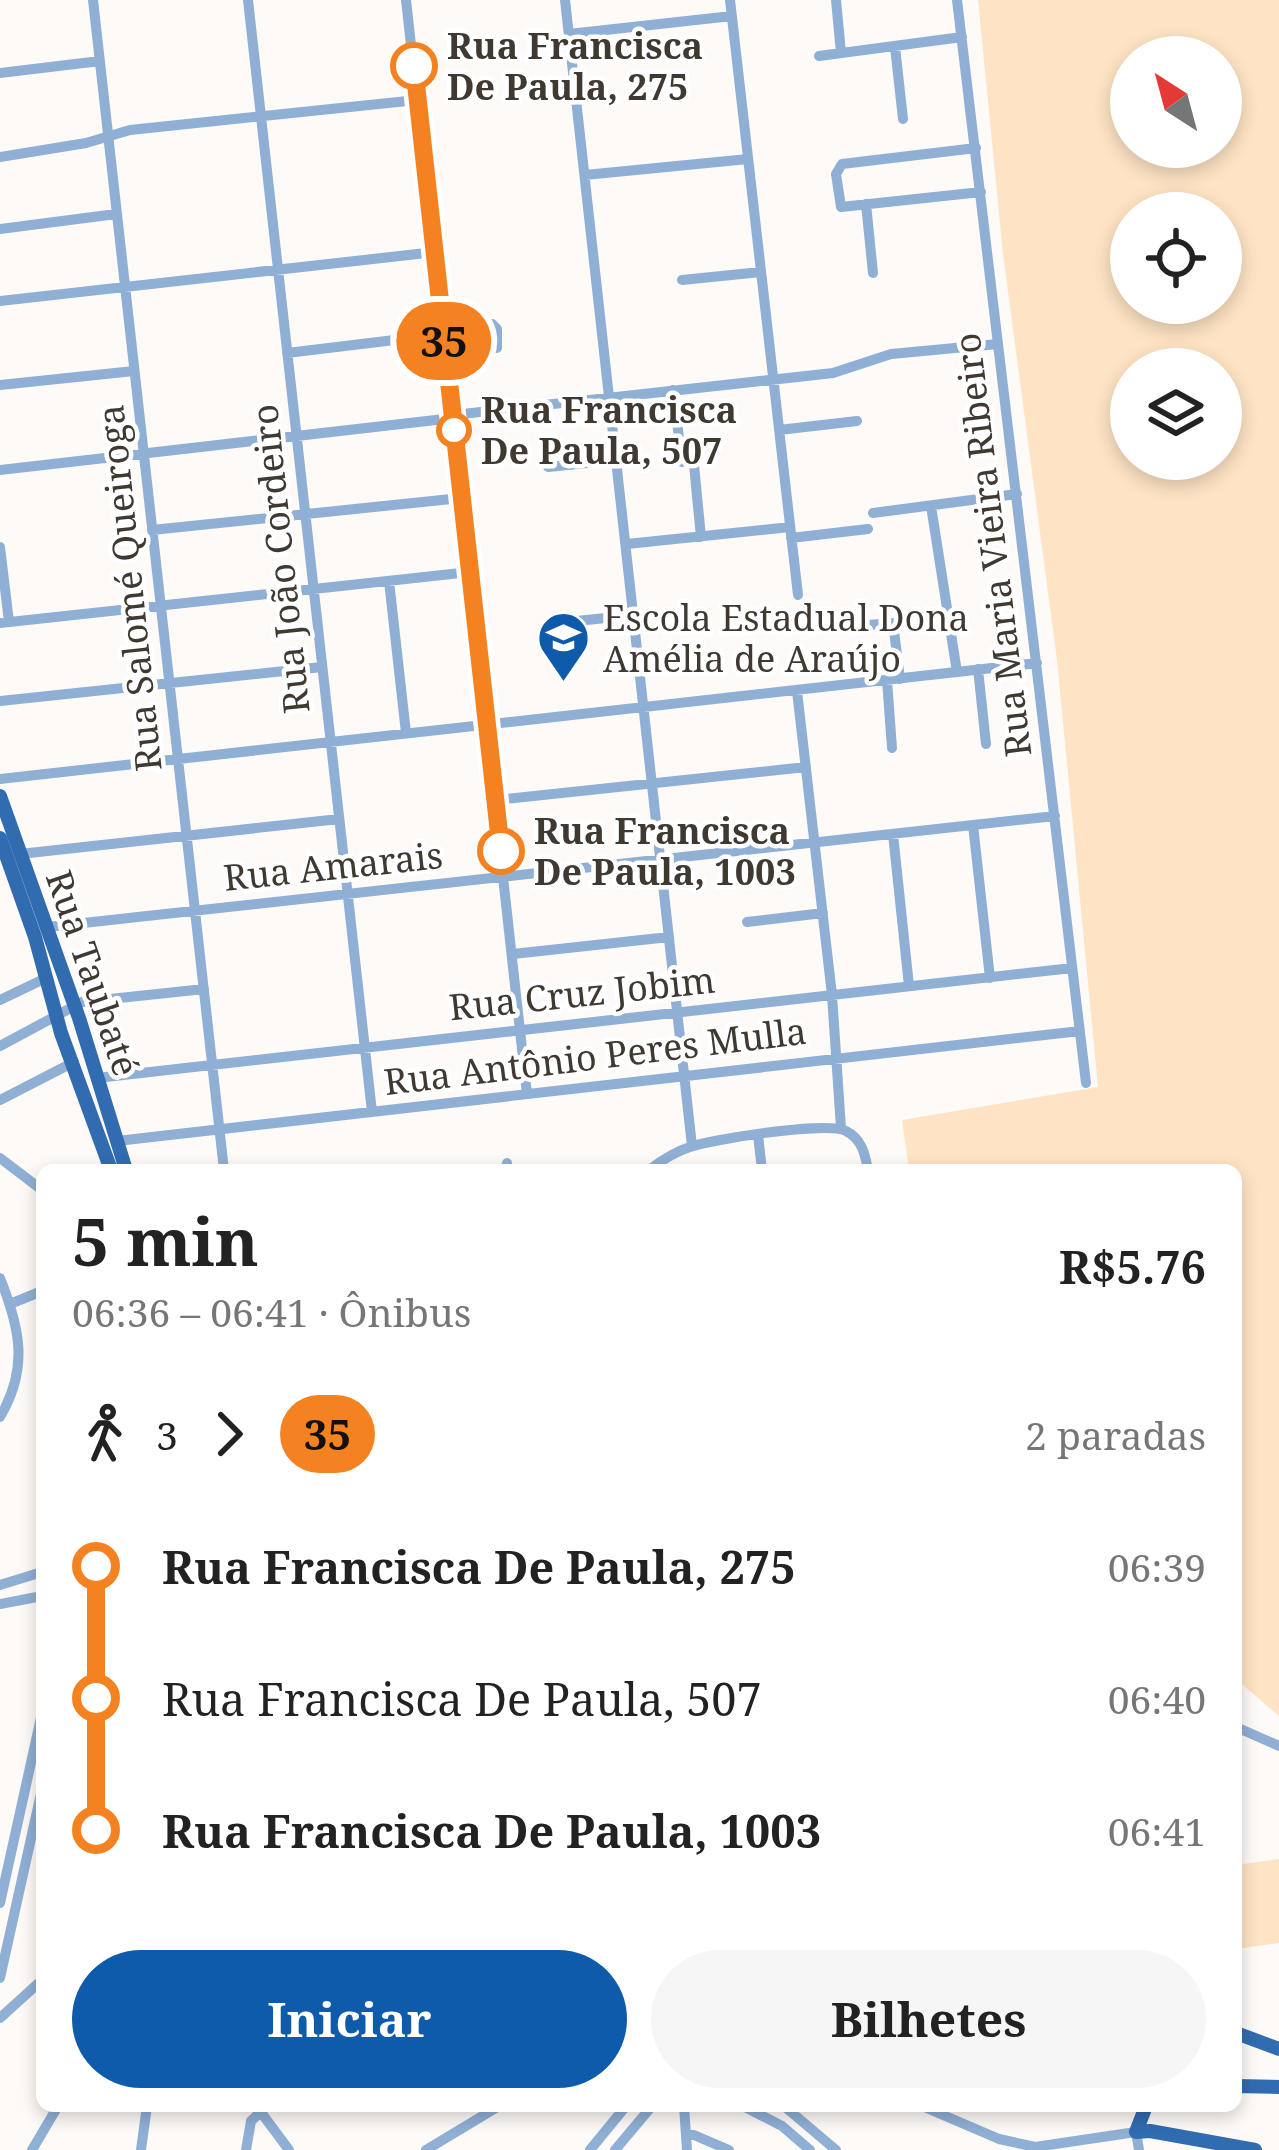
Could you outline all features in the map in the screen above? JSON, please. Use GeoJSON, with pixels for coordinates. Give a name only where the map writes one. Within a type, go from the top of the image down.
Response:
{"type":"FeatureCollection","features":[{"type":"Feature","properties":{"kind":"main road","name":"Rua Taubaté"},"geometry":{"type":"LineString","coordinates":[[0,796],[75,1006],[124,1164]]}},
{"type":"Feature","properties":{"kind":"main road","name":"Rua Taubaté"},"geometry":{"type":"LineString","coordinates":[[0,838],[109,1164]]}},
{"type":"Feature","properties":{"kind":"main road"},"geometry":{"type":"LineString","coordinates":[[1242,2035],[1279,2049]]}},
{"type":"Feature","properties":{"kind":"main road"},"geometry":{"type":"LineString","coordinates":[[1242,2086],[1279,2087]]}},
{"type":"Feature","properties":{"kind":"main road"},"geometry":{"type":"LineString","coordinates":[[1144,2112],[1136,2132],[1255,2150]]}},
{"type":"Feature","properties":{"kind":"street","name":"Rua Salomé Queiroga"},"geometry":{"type":"LineString","coordinates":[[93,0],[223,1164]]}},
{"type":"Feature","properties":{"kind":"street","name":"Rua João Cordeiro"},"geometry":{"type":"LineString","coordinates":[[248,0],[372,1112]]}},
{"type":"Feature","properties":{"kind":"street"},"geometry":{"type":"LineString","coordinates":[[406,0],[527,1094]]}},
{"type":"Feature","properties":{"kind":"street"},"geometry":{"type":"LineString","coordinates":[[565,0],[692,1146]]}},
{"type":"Feature","properties":{"kind":"street"},"geometry":{"type":"LineString","coordinates":[[730,0],[798,595]]}},
{"type":"Feature","properties":{"kind":"street"},"geometry":{"type":"LineString","coordinates":[[836,0],[841,53]]}},
{"type":"Feature","properties":{"kind":"street","name":"Rua Maria Vieira Ribeiro"},"geometry":{"type":"LineString","coordinates":[[958,0],[1086,1083]]}},
{"type":"Feature","properties":{"kind":"street"},"geometry":{"type":"LineString","coordinates":[[569,34],[731,16]]}},
{"type":"Feature","properties":{"kind":"street"},"geometry":{"type":"LineString","coordinates":[[818,56],[962,37]]}},
{"type":"Feature","properties":{"kind":"street"},"geometry":{"type":"LineString","coordinates":[[895,47],[903,119]]}},
{"type":"Feature","properties":{"kind":"street"},"geometry":{"type":"LineString","coordinates":[[0,73],[100,61]]}},
{"type":"Feature","properties":{"kind":"street"},"geometry":{"type":"LineString","coordinates":[[0,157],[130,130],[417,100]]}},
{"type":"Feature","properties":{"kind":"street"},"geometry":{"type":"LineString","coordinates":[[976,148],[842,164],[836,174],[841,207],[981,192]]}},
{"type":"Feature","properties":{"kind":"street"},"geometry":{"type":"LineString","coordinates":[[585,175],[748,159]]}},
{"type":"Feature","properties":{"kind":"street"},"geometry":{"type":"LineString","coordinates":[[866,204],[873,272]]}},
{"type":"Feature","properties":{"kind":"street"},"geometry":{"type":"LineString","coordinates":[[0,229],[116,214]]}},
{"type":"Feature","properties":{"kind":"street"},"geometry":{"type":"LineString","coordinates":[[0,301],[435,252]]}},
{"type":"Feature","properties":{"kind":"street"},"geometry":{"type":"LineString","coordinates":[[682,280],[760,272]]}},
{"type":"Feature","properties":{"kind":"street"},"geometry":{"type":"LineString","coordinates":[[287,353],[492,324],[497,329],[497,348]]}},
{"type":"Feature","properties":{"kind":"street"},"geometry":{"type":"LineString","coordinates":[[0,470],[773,380],[853,369],[891,354],[998,344]]}},
{"type":"Feature","properties":{"kind":"street"},"geometry":{"type":"LineString","coordinates":[[0,385],[134,371]]}},
{"type":"Feature","properties":{"kind":"street"},"geometry":{"type":"LineString","coordinates":[[673,391],[701,537]]}},
{"type":"Feature","properties":{"kind":"street"},"geometry":{"type":"LineString","coordinates":[[779,430],[857,421]]}},
{"type":"Feature","properties":{"kind":"street"},"geometry":{"type":"LineString","coordinates":[[548,467],[617,460]]}},
{"type":"Feature","properties":{"kind":"street"},"geometry":{"type":"LineString","coordinates":[[873,513],[1016,494]]}},
{"type":"Feature","properties":{"kind":"street"},"geometry":{"type":"LineString","coordinates":[[152,530],[461,498]]}},
{"type":"Feature","properties":{"kind":"street"},"geometry":{"type":"LineString","coordinates":[[932,506],[957,672]]}},
{"type":"Feature","properties":{"kind":"street"},"geometry":{"type":"LineString","coordinates":[[627,544],[868,530]]}},
{"type":"Feature","properties":{"kind":"street"},"geometry":{"type":"LineString","coordinates":[[0,547],[4,623],[470,572]]}},
{"type":"Feature","properties":{"kind":"street"},"geometry":{"type":"LineString","coordinates":[[389,581],[406,733]]}},
{"type":"Feature","properties":{"kind":"street"},"geometry":{"type":"LineString","coordinates":[[556,623],[635,615]]}},
{"type":"Feature","properties":{"kind":"street"},"geometry":{"type":"LineString","coordinates":[[868,625],[894,624],[892,748]]}},
{"type":"Feature","properties":{"kind":"street"},"geometry":{"type":"LineString","coordinates":[[0,778],[1037,662]]}},
{"type":"Feature","properties":{"kind":"street"},"geometry":{"type":"LineString","coordinates":[[0,701],[322,667]]}},
{"type":"Feature","properties":{"kind":"street"},"geometry":{"type":"LineString","coordinates":[[979,670],[986,744]]}},
{"type":"Feature","properties":{"kind":"street"},"geometry":{"type":"LineString","coordinates":[[797,691],[832,995],[841,1128]]}},
{"type":"Feature","properties":{"kind":"street"},"geometry":{"type":"LineString","coordinates":[[496,800],[806,767]]}},
{"type":"Feature","properties":{"kind":"street","name":"Rua Amarais"},"geometry":{"type":"LineString","coordinates":[[46,927],[1055,816]]}},
{"type":"Feature","properties":{"kind":"street"},"geometry":{"type":"LineString","coordinates":[[20,854],[339,819]]}},
{"type":"Feature","properties":{"kind":"street"},"geometry":{"type":"LineString","coordinates":[[973,825],[990,978]]}},
{"type":"Feature","properties":{"kind":"street"},"geometry":{"type":"LineString","coordinates":[[893,834],[909,986]]}},
{"type":"Feature","properties":{"kind":"street"},"geometry":{"type":"LineString","coordinates":[[747,922],[823,913]]}},
{"type":"Feature","properties":{"kind":"street"},"geometry":{"type":"LineString","coordinates":[[513,954],[669,937]]}},
{"type":"Feature","properties":{"kind":"street","name":"Rua Cruz Jobim"},"geometry":{"type":"LineString","coordinates":[[98,1078],[1072,968]]}},
{"type":"Feature","properties":{"kind":"street"},"geometry":{"type":"LineString","coordinates":[[0,1000],[46,978]]}},
{"type":"Feature","properties":{"kind":"street"},"geometry":{"type":"LineString","coordinates":[[0,1046],[56,1014],[99,999],[204,989]]}},
{"type":"Feature","properties":{"kind":"street","name":"Rua Antônio Peres Mulla"},"geometry":{"type":"LineString","coordinates":[[117,1141],[1080,1031]]}},
{"type":"Feature","properties":{"kind":"street"},"geometry":{"type":"LineString","coordinates":[[0,1100],[74,1062]]}},
{"type":"Feature","properties":{"kind":"street"},"geometry":{"type":"LineString","coordinates":[[665,1164],[692,1146],[841,1128],[859,1142],[866,1164]]}},
{"type":"Feature","properties":{"kind":"street"},"geometry":{"type":"LineString","coordinates":[[758,1136],[761,1164]]}},
{"type":"Feature","properties":{"kind":"street"},"geometry":{"type":"LineString","coordinates":[[0,1158],[36,1185]]}},
{"type":"Feature","properties":{"kind":"street"},"geometry":{"type":"LineString","coordinates":[[0,1278],[19,1331],[20,1366],[0,1417]]}},
{"type":"Feature","properties":{"kind":"street"},"geometry":{"type":"LineString","coordinates":[[10,1304],[36,1293]]}},
{"type":"Feature","properties":{"kind":"street"},"geometry":{"type":"LineString","coordinates":[[0,1586],[36,1576]]}},
{"type":"Feature","properties":{"kind":"street"},"geometry":{"type":"LineString","coordinates":[[0,1604],[36,1597]]}},
{"type":"Feature","properties":{"kind":"street"},"geometry":{"type":"LineString","coordinates":[[1242,1729],[1279,1746]]}},
{"type":"Feature","properties":{"kind":"street"},"geometry":{"type":"LineString","coordinates":[[0,1903],[36,1739]]}},
{"type":"Feature","properties":{"kind":"street"},"geometry":{"type":"LineString","coordinates":[[0,1978],[36,1827]]}},
{"type":"Feature","properties":{"kind":"street"},"geometry":{"type":"LineString","coordinates":[[0,2018],[36,1985]]}},
{"type":"Feature","properties":{"kind":"street"},"geometry":{"type":"LineString","coordinates":[[32,2150],[54,2112]]}},
{"type":"Feature","properties":{"kind":"street"},"geometry":{"type":"LineString","coordinates":[[141,2150],[146,2112]]}},
{"type":"Feature","properties":{"kind":"street"},"geometry":{"type":"LineString","coordinates":[[246,2150],[251,2121],[260,2112]]}},
{"type":"Feature","properties":{"kind":"street"},"geometry":{"type":"LineString","coordinates":[[265,2112],[289,2150]]}},
{"type":"Feature","properties":{"kind":"street"},"geometry":{"type":"LineString","coordinates":[[426,2150],[489,2112]]}},
{"type":"Feature","properties":{"kind":"street"},"geometry":{"type":"LineString","coordinates":[[590,2150],[621,2112]]}},
{"type":"Feature","properties":{"kind":"street"},"geometry":{"type":"LineString","coordinates":[[615,2150],[647,2112]]}},
{"type":"Feature","properties":{"kind":"street"},"geometry":{"type":"LineString","coordinates":[[684,2112],[687,2150]]}},
{"type":"Feature","properties":{"kind":"street"},"geometry":{"type":"LineString","coordinates":[[762,2112],[809,2150]]}},
{"type":"Feature","properties":{"kind":"street"},"geometry":{"type":"LineString","coordinates":[[791,2112],[836,2150]]}},
{"type":"Feature","properties":{"kind":"street"},"geometry":{"type":"LineString","coordinates":[[936,2112],[999,2139],[1035,2147],[1136,2132],[1139,2150]]}},
{"type":"Feature","properties":{"kind":"street"},"geometry":{"type":"LineString","coordinates":[[686,2135],[729,2150]]}},
{"type":"Feature","properties":{"kind":"shaded area"},"geometry":{"type":"Polygon","coordinates":[[[978,0],[1279,0],[1279,1716],[1242,1684],[1242,1164],[908,1164],[902,1120],[1098,1087],[1057,660],[1003,254],[978,0]]]}},
{"type":"Feature","properties":{"kind":"shaded area"},"geometry":{"type":"Polygon","coordinates":[[[1279,1859],[1279,1943],[1242,1948],[1242,1864],[1279,1859]]]}},
{"type":"Feature","properties":{"kind":"bus line","name":"35"},"geometry":{"type":"LineString","coordinates":[[414,66],[501,851]]}},
{"type":"Feature","properties":{"kind":"place","name":"Rua Francisca De Paula, 275"},"geometry":{"type":"Point","coordinates":[414,66]}},
{"type":"Feature","properties":{"kind":"place","name":"Rua Francisca De Paula, 507"},"geometry":{"type":"Point","coordinates":[454,430]}},
{"type":"Feature","properties":{"kind":"place","name":"Escola Estadual Dona Amélia de Araújo"},"geometry":{"type":"Point","coordinates":[564,684]}},
{"type":"Feature","properties":{"kind":"place","name":"Rua Francisca De Paula, 1003"},"geometry":{"type":"Point","coordinates":[501,851]}}]}
